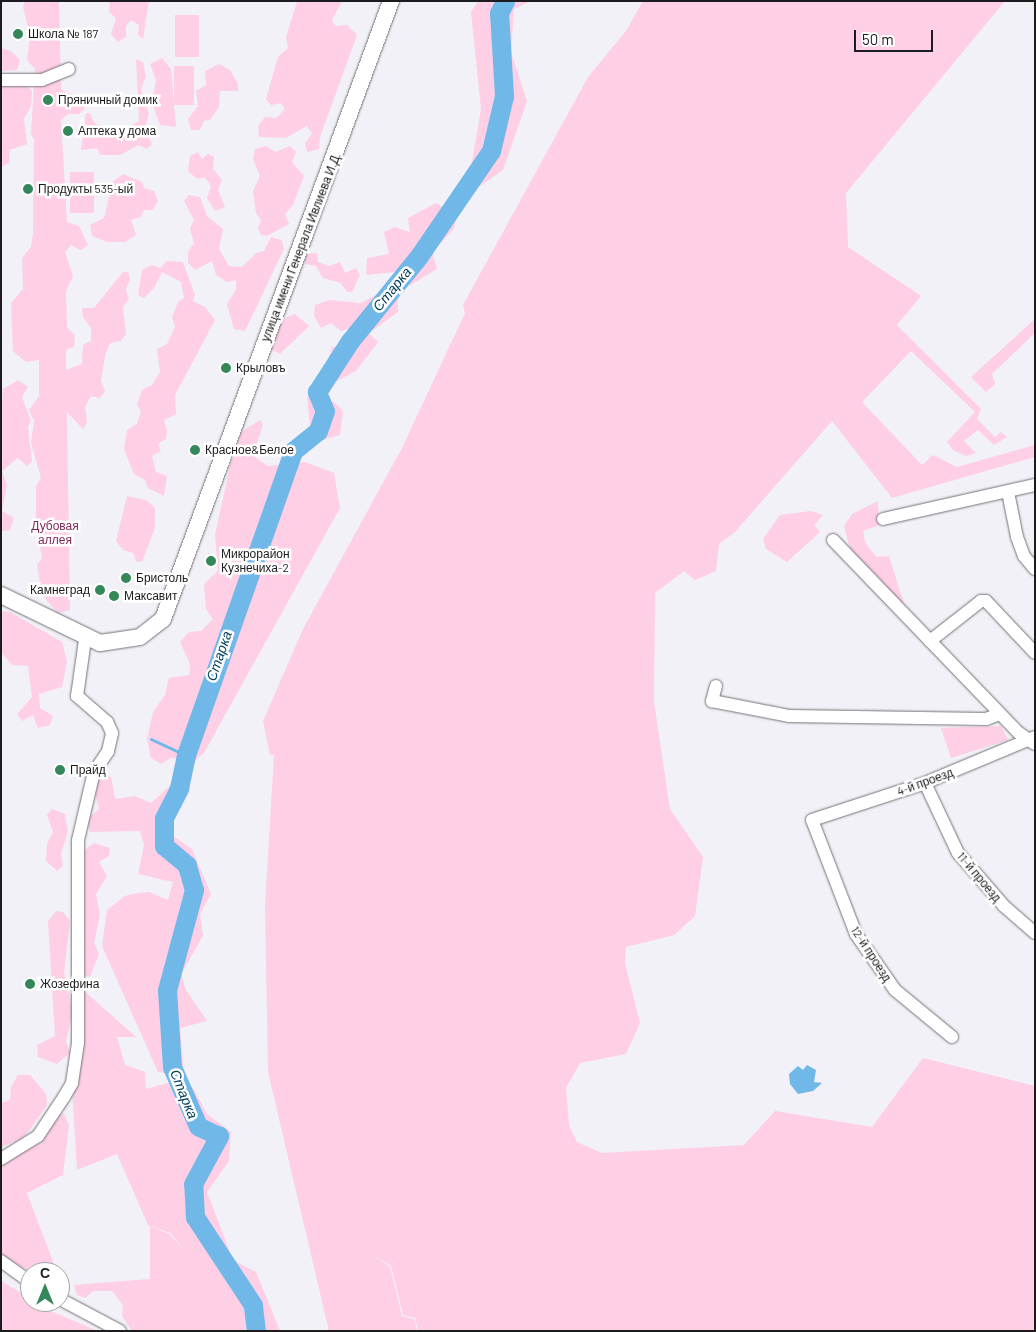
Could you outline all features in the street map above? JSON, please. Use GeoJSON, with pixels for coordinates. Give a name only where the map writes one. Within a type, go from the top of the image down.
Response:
{"type":"FeatureCollection","features":[{"type":"Feature","properties":{"kind":"street","name":"улица имени Генерала Ивлиева И.Д."},"geometry":{"type":"LineString","coordinates":[[85,640],[114,644],[140,638],[153,630],[171,605],[232,426],[315,214],[391,1]]}},
{"type":"Feature","properties":{"kind":"street"},"geometry":{"type":"LineString","coordinates":[[1,80],[42,80],[69,69]]}},
{"type":"Feature","properties":{"kind":"street"},"geometry":{"type":"LineString","coordinates":[[883,519],[1035,485]]}},
{"type":"Feature","properties":{"kind":"street"},"geometry":{"type":"LineString","coordinates":[[1008,492],[1022,550],[1035,569]]}},
{"type":"Feature","properties":{"kind":"street"},"geometry":{"type":"LineString","coordinates":[[833,540],[1000,714],[1033,741]]}},
{"type":"Feature","properties":{"kind":"street"},"geometry":{"type":"LineString","coordinates":[[1,595],[85,640],[77,696],[106,722],[112,733],[108,751],[94,772],[78,840],[78,1043],[72,1083],[38,1136],[1,1159]]}},
{"type":"Feature","properties":{"kind":"street"},"geometry":{"type":"LineString","coordinates":[[930,641],[981,601],[986,601],[1035,653]]}},
{"type":"Feature","properties":{"kind":"street"},"geometry":{"type":"LineString","coordinates":[[716,686],[712,700],[789,716],[986,719],[1000,714]]}},
{"type":"Feature","properties":{"kind":"street","name":"4-й проезд"},"geometry":{"type":"LineString","coordinates":[[812,820],[924,783],[1033,741]]}},
{"type":"Feature","properties":{"kind":"street","name":"11-й проезд"},"geometry":{"type":"LineString","coordinates":[[924,783],[958,853],[1004,906],[1035,934]]}},
{"type":"Feature","properties":{"kind":"street","name":"12-й проезд"},"geometry":{"type":"LineString","coordinates":[[812,820],[856,934],[895,990],[952,1037]]}},
{"type":"Feature","properties":{"kind":"street"},"geometry":{"type":"LineString","coordinates":[[1,1261],[20,1275]]}},
{"type":"Feature","properties":{"kind":"street"},"geometry":{"type":"LineString","coordinates":[[70,1304],[120,1331]]}},
{"type":"Feature","properties":{"kind":"green space","name":"Дубовая аллея"},"geometry":{"type":"Polygon","coordinates":[[[25,1],[59,1],[61,89],[79,98],[85,108],[79,114],[68,114],[61,120],[67,222],[79,226],[88,245],[81,250],[71,245],[65,252],[73,276],[66,291],[67,327],[75,335],[74,347],[66,350],[66,370],[82,364],[83,345],[91,341],[91,328],[83,317],[82,308],[94,308],[123,272],[128,272],[130,279],[126,290],[129,299],[123,307],[126,334],[121,341],[110,343],[105,356],[101,381],[105,391],[100,398],[91,396],[85,407],[87,423],[83,429],[67,412],[70,610],[58,613],[42,595],[37,565],[42,558],[36,525],[36,486],[41,478],[31,443],[34,421],[29,410],[39,396],[39,360],[26,362],[13,351],[11,303],[23,289],[22,258],[31,247],[33,234],[34,140],[31,134],[35,69],[27,60],[30,35],[23,7],[25,1]]]}},
{"type":"Feature","properties":{"kind":"green space"},"geometry":{"type":"Polygon","coordinates":[[[110,1],[149,1],[143,39],[138,35],[139,25],[131,20],[126,26],[126,37],[118,42],[111,34],[116,18],[109,12],[110,1]]]}},
{"type":"Feature","properties":{"kind":"green space"},"geometry":{"type":"Polygon","coordinates":[[[342,1],[332,20],[335,26],[347,25],[357,35],[320,137],[319,149],[307,152],[305,143],[312,134],[307,126],[286,138],[259,137],[258,126],[265,117],[277,118],[285,109],[281,103],[271,105],[266,99],[278,57],[288,48],[286,37],[297,2],[342,1]]]}},
{"type":"Feature","properties":{"kind":"green space"},"geometry":{"type":"Polygon","coordinates":[[[478,1],[531,1],[514,9],[511,52],[527,101],[503,170],[466,196],[481,109],[471,12],[478,1]]]}},
{"type":"Feature","properties":{"kind":"green space"},"geometry":{"type":"Polygon","coordinates":[[[643,1],[1005,1],[846,193],[848,247],[921,296],[897,325],[981,409],[977,419],[995,437],[1001,432],[1007,437],[994,445],[978,430],[964,441],[976,453],[966,456],[953,450],[947,442],[975,412],[911,351],[862,402],[922,465],[933,455],[957,467],[1035,445],[1035,457],[892,498],[832,421],[735,532],[719,544],[716,571],[695,580],[684,571],[655,593],[654,702],[670,809],[703,857],[695,916],[674,935],[626,947],[625,963],[640,1023],[626,1054],[580,1063],[566,1088],[569,1125],[577,1142],[602,1153],[744,1145],[775,1111],[872,1127],[923,1058],[1035,1086],[1035,1331],[418,1331],[415,1318],[403,1315],[391,1266],[375,1256],[390,1267],[402,1316],[414,1319],[417,1331],[329,1331],[268,1072],[265,906],[274,755],[270,755],[263,721],[303,629],[402,448],[465,313],[463,305],[588,77],[626,31],[643,1]]]}},
{"type":"Feature","properties":{"kind":"green space"},"geometry":{"type":"Polygon","coordinates":[[[175,15],[199,15],[199,57],[175,57],[175,15]]]}},
{"type":"Feature","properties":{"kind":"green space"},"geometry":{"type":"Polygon","coordinates":[[[1,48],[11,51],[20,60],[17,70],[1,71],[1,48]]]}},
{"type":"Feature","properties":{"kind":"green space"},"geometry":{"type":"Polygon","coordinates":[[[162,58],[171,69],[176,127],[160,125],[152,103],[156,80],[150,64],[162,58]]]}},
{"type":"Feature","properties":{"kind":"green space"},"geometry":{"type":"Polygon","coordinates":[[[136,59],[143,62],[146,77],[141,89],[149,114],[145,127],[152,144],[147,149],[138,145],[120,155],[100,155],[97,148],[81,150],[86,113],[90,113],[95,124],[120,131],[139,121],[136,59]]]}},
{"type":"Feature","properties":{"kind":"green space"},"geometry":{"type":"Polygon","coordinates":[[[219,64],[230,70],[238,84],[238,91],[220,91],[219,107],[210,120],[204,121],[200,130],[191,130],[188,119],[198,106],[196,91],[206,85],[205,71],[219,64]]]}},
{"type":"Feature","properties":{"kind":"green space"},"geometry":{"type":"Polygon","coordinates":[[[174,66],[194,66],[194,105],[174,105],[174,66]]]}},
{"type":"Feature","properties":{"kind":"green space"},"geometry":{"type":"Polygon","coordinates":[[[1,83],[24,83],[32,91],[31,106],[24,119],[27,144],[10,150],[9,163],[1,167],[1,83]]]}},
{"type":"Feature","properties":{"kind":"green space"},"geometry":{"type":"Polygon","coordinates":[[[266,146],[275,152],[290,146],[296,152],[292,162],[304,176],[293,205],[285,214],[289,224],[267,236],[261,235],[258,229],[261,220],[256,213],[253,191],[260,176],[253,159],[255,149],[266,146]]]}},
{"type":"Feature","properties":{"kind":"green space"},"geometry":{"type":"Polygon","coordinates":[[[198,152],[202,159],[208,154],[214,157],[213,169],[222,180],[218,190],[225,207],[215,211],[207,198],[211,186],[205,177],[197,179],[188,171],[190,156],[198,152]]]}},
{"type":"Feature","properties":{"kind":"green space"},"geometry":{"type":"Polygon","coordinates":[[[70,172],[94,172],[94,213],[70,213],[70,172]]]}},
{"type":"Feature","properties":{"kind":"green space"},"geometry":{"type":"Polygon","coordinates":[[[123,174],[142,182],[144,188],[154,191],[158,201],[153,210],[144,210],[141,217],[131,220],[136,235],[125,242],[107,242],[92,236],[90,225],[104,218],[113,182],[123,174]]]}},
{"type":"Feature","properties":{"kind":"green space"},"geometry":{"type":"Polygon","coordinates":[[[189,195],[200,197],[207,216],[223,229],[219,249],[229,266],[242,267],[256,253],[264,251],[271,237],[282,240],[284,249],[245,331],[234,329],[227,304],[236,290],[236,280],[227,282],[216,275],[212,261],[195,270],[188,263],[188,252],[194,243],[190,229],[194,220],[184,201],[189,195]]]}},
{"type":"Feature","properties":{"kind":"green space"},"geometry":{"type":"Polygon","coordinates":[[[436,203],[456,216],[454,229],[432,252],[437,269],[409,286],[396,272],[366,275],[367,258],[389,254],[384,232],[395,227],[410,232],[408,218],[436,203]]]}},
{"type":"Feature","properties":{"kind":"green space"},"geometry":{"type":"Polygon","coordinates":[[[317,253],[318,262],[329,266],[340,262],[345,273],[356,268],[360,275],[352,292],[347,292],[341,283],[323,278],[316,266],[305,264],[305,254],[317,253]]]}},
{"type":"Feature","properties":{"kind":"green space"},"geometry":{"type":"Polygon","coordinates":[[[167,261],[183,262],[195,295],[193,301],[205,307],[215,320],[175,395],[176,414],[164,420],[167,431],[166,439],[158,444],[161,451],[152,456],[156,472],[167,476],[164,496],[148,488],[145,480],[134,474],[124,449],[127,430],[137,424],[141,412],[137,404],[142,390],[152,385],[160,372],[157,349],[167,344],[175,327],[172,317],[178,302],[184,298],[181,282],[162,272],[154,288],[144,298],[138,295],[142,270],[152,265],[160,268],[167,261]]]}},
{"type":"Feature","properties":{"kind":"green space"},"geometry":{"type":"Polygon","coordinates":[[[376,295],[388,302],[398,298],[398,312],[369,333],[378,342],[356,371],[335,382],[322,378],[332,347],[341,347],[351,328],[341,331],[331,323],[321,328],[314,316],[315,305],[329,300],[361,303],[376,295]]]}},
{"type":"Feature","properties":{"kind":"green space"},"geometry":{"type":"Polygon","coordinates":[[[295,314],[309,326],[280,354],[271,349],[276,333],[282,319],[295,314]]]}},
{"type":"Feature","properties":{"kind":"green space"},"geometry":{"type":"Polygon","coordinates":[[[1035,319],[1035,333],[992,374],[995,384],[986,392],[971,377],[1035,319]]]}},
{"type":"Feature","properties":{"kind":"green space"},"geometry":{"type":"Polygon","coordinates":[[[18,380],[28,387],[22,397],[31,421],[28,427],[32,461],[27,466],[18,458],[2,471],[7,485],[2,511],[14,518],[10,530],[2,531],[1,415],[3,389],[18,380]]]}},
{"type":"Feature","properties":{"kind":"green space"},"geometry":{"type":"Polygon","coordinates":[[[307,397],[334,402],[343,411],[340,435],[312,443],[297,442],[310,425],[307,397]]]}},
{"type":"Feature","properties":{"kind":"green space"},"geometry":{"type":"Polygon","coordinates":[[[260,420],[263,424],[253,456],[268,466],[305,462],[334,473],[340,508],[204,753],[194,761],[171,758],[161,764],[151,758],[147,739],[153,712],[165,695],[169,678],[189,675],[190,664],[180,642],[189,632],[201,631],[213,619],[206,609],[204,584],[218,571],[215,535],[230,466],[242,431],[260,420]]]}},
{"type":"Feature","properties":{"kind":"green space"},"geometry":{"type":"Polygon","coordinates":[[[127,496],[146,500],[155,508],[155,528],[142,562],[136,561],[133,553],[123,550],[116,541],[127,496]]]}},
{"type":"Feature","properties":{"kind":"green space"},"geometry":{"type":"Polygon","coordinates":[[[878,501],[879,525],[863,531],[865,542],[876,557],[889,556],[906,610],[851,553],[844,526],[852,514],[878,501]]]}},
{"type":"Feature","properties":{"kind":"green space"},"geometry":{"type":"Polygon","coordinates":[[[811,511],[823,515],[814,525],[820,532],[787,562],[766,549],[763,539],[780,515],[811,511]]]}},
{"type":"Feature","properties":{"kind":"green space"},"geometry":{"type":"Polygon","coordinates":[[[1,611],[10,612],[62,642],[67,661],[62,687],[39,694],[40,708],[53,716],[50,725],[38,728],[33,715],[22,721],[17,714],[32,697],[28,666],[12,665],[1,652],[1,611]]]}},
{"type":"Feature","properties":{"kind":"green space"},"geometry":{"type":"Polygon","coordinates":[[[1001,726],[1008,740],[951,758],[941,728],[1001,726]]]}},
{"type":"Feature","properties":{"kind":"green space"},"geometry":{"type":"Polygon","coordinates":[[[99,776],[111,777],[115,799],[135,796],[151,803],[174,782],[188,787],[186,798],[166,808],[170,834],[192,849],[211,894],[200,914],[203,936],[181,974],[186,990],[207,1021],[180,1028],[184,1075],[158,1072],[102,946],[107,910],[125,896],[138,893],[149,892],[168,900],[173,882],[138,874],[144,845],[140,831],[90,832],[87,819],[99,809],[94,789],[99,776]]]}},
{"type":"Feature","properties":{"kind":"green space"},"geometry":{"type":"Polygon","coordinates":[[[52,809],[65,814],[68,832],[61,853],[63,866],[57,871],[46,861],[47,844],[53,832],[47,815],[52,809]]]}},
{"type":"Feature","properties":{"kind":"green space"},"geometry":{"type":"Polygon","coordinates":[[[94,843],[110,848],[109,856],[99,862],[107,876],[96,894],[100,915],[94,943],[99,954],[90,977],[83,975],[82,852],[94,843]]]}},
{"type":"Feature","properties":{"kind":"green space"},"geometry":{"type":"Polygon","coordinates":[[[56,911],[63,912],[70,921],[64,973],[73,1011],[66,1041],[70,1053],[57,1064],[38,1057],[37,1045],[55,1036],[48,921],[56,911]]]}},
{"type":"Feature","properties":{"kind":"green space"},"geometry":{"type":"Polygon","coordinates":[[[82,989],[136,1037],[117,1037],[125,1065],[145,1072],[146,1089],[171,1082],[193,1088],[207,1114],[231,1132],[229,1161],[207,1192],[233,1260],[256,1272],[280,1331],[132,1331],[122,1316],[123,1305],[112,1291],[93,1291],[85,1298],[77,1295],[74,1285],[150,1279],[150,1226],[169,1234],[187,1253],[170,1233],[148,1225],[117,1154],[77,1170],[72,1088],[82,989]]]}},
{"type":"Feature","properties":{"kind":"green space"},"geometry":{"type":"Polygon","coordinates":[[[18,1075],[30,1075],[46,1094],[47,1105],[24,1138],[1,1147],[1,1103],[10,1100],[11,1087],[18,1075]]]}},
{"type":"Feature","properties":{"kind":"green space"},"geometry":{"type":"Polygon","coordinates":[[[64,1114],[69,1125],[63,1175],[27,1193],[53,1262],[20,1262],[20,1266],[1,1255],[1,1163],[40,1143],[56,1116],[64,1114]]]}},
{"type":"Feature","properties":{"kind":"green space"},"geometry":{"type":"Polygon","coordinates":[[[1,1281],[20,1292],[20,1312],[53,1312],[98,1331],[1,1331],[1,1281]]]}},
{"type":"Feature","properties":{"kind":"water"},"geometry":{"type":"Polygon","coordinates":[[[807,1065],[816,1070],[814,1082],[822,1083],[813,1091],[798,1094],[790,1084],[789,1074],[798,1066],[803,1070],[807,1065]]]}},
{"type":"Feature","properties":{"kind":"waterway","name":"Старка"},"geometry":{"type":"LineString","coordinates":[[256,1331],[253,1305],[195,1217],[193,1184],[219,1136],[198,1126],[172,1067],[167,990],[194,890],[187,865],[164,846],[164,818],[179,788],[186,755],[293,451],[318,431],[325,411],[317,392],[350,341],[419,256],[491,151],[504,96],[499,13],[505,1]]}},
{"type":"Feature","properties":{"kind":"waterway"},"geometry":{"type":"LineString","coordinates":[[151,739],[186,755]]}},
{"type":"Feature","properties":{"kind":"place","name":"Школа № 187"},"geometry":{"type":"Point","coordinates":[18,34]}},
{"type":"Feature","properties":{"kind":"place","name":"Пряничный домик"},"geometry":{"type":"Point","coordinates":[48,100]}},
{"type":"Feature","properties":{"kind":"place","name":"Аптека у дома"},"geometry":{"type":"Point","coordinates":[68,131]}},
{"type":"Feature","properties":{"kind":"place","name":"Продукты 535-ый"},"geometry":{"type":"Point","coordinates":[28,189]}},
{"type":"Feature","properties":{"kind":"place","name":"Крыловъ"},"geometry":{"type":"Point","coordinates":[226,368]}},
{"type":"Feature","properties":{"kind":"place","name":"Красное&Белое"},"geometry":{"type":"Point","coordinates":[195,450]}},
{"type":"Feature","properties":{"kind":"place","name":"Микрорайон Кузнечиха-2"},"geometry":{"type":"Point","coordinates":[211,561]}},
{"type":"Feature","properties":{"kind":"place","name":"Бристоль"},"geometry":{"type":"Point","coordinates":[126,578]}},
{"type":"Feature","properties":{"kind":"place","name":"Камнеград"},"geometry":{"type":"Point","coordinates":[100,590]}},
{"type":"Feature","properties":{"kind":"place","name":"Максавит"},"geometry":{"type":"Point","coordinates":[114,596]}},
{"type":"Feature","properties":{"kind":"place","name":"Прайд"},"geometry":{"type":"Point","coordinates":[60,770]}},
{"type":"Feature","properties":{"kind":"place","name":"Жозефина"},"geometry":{"type":"Point","coordinates":[30,984]}}]}
